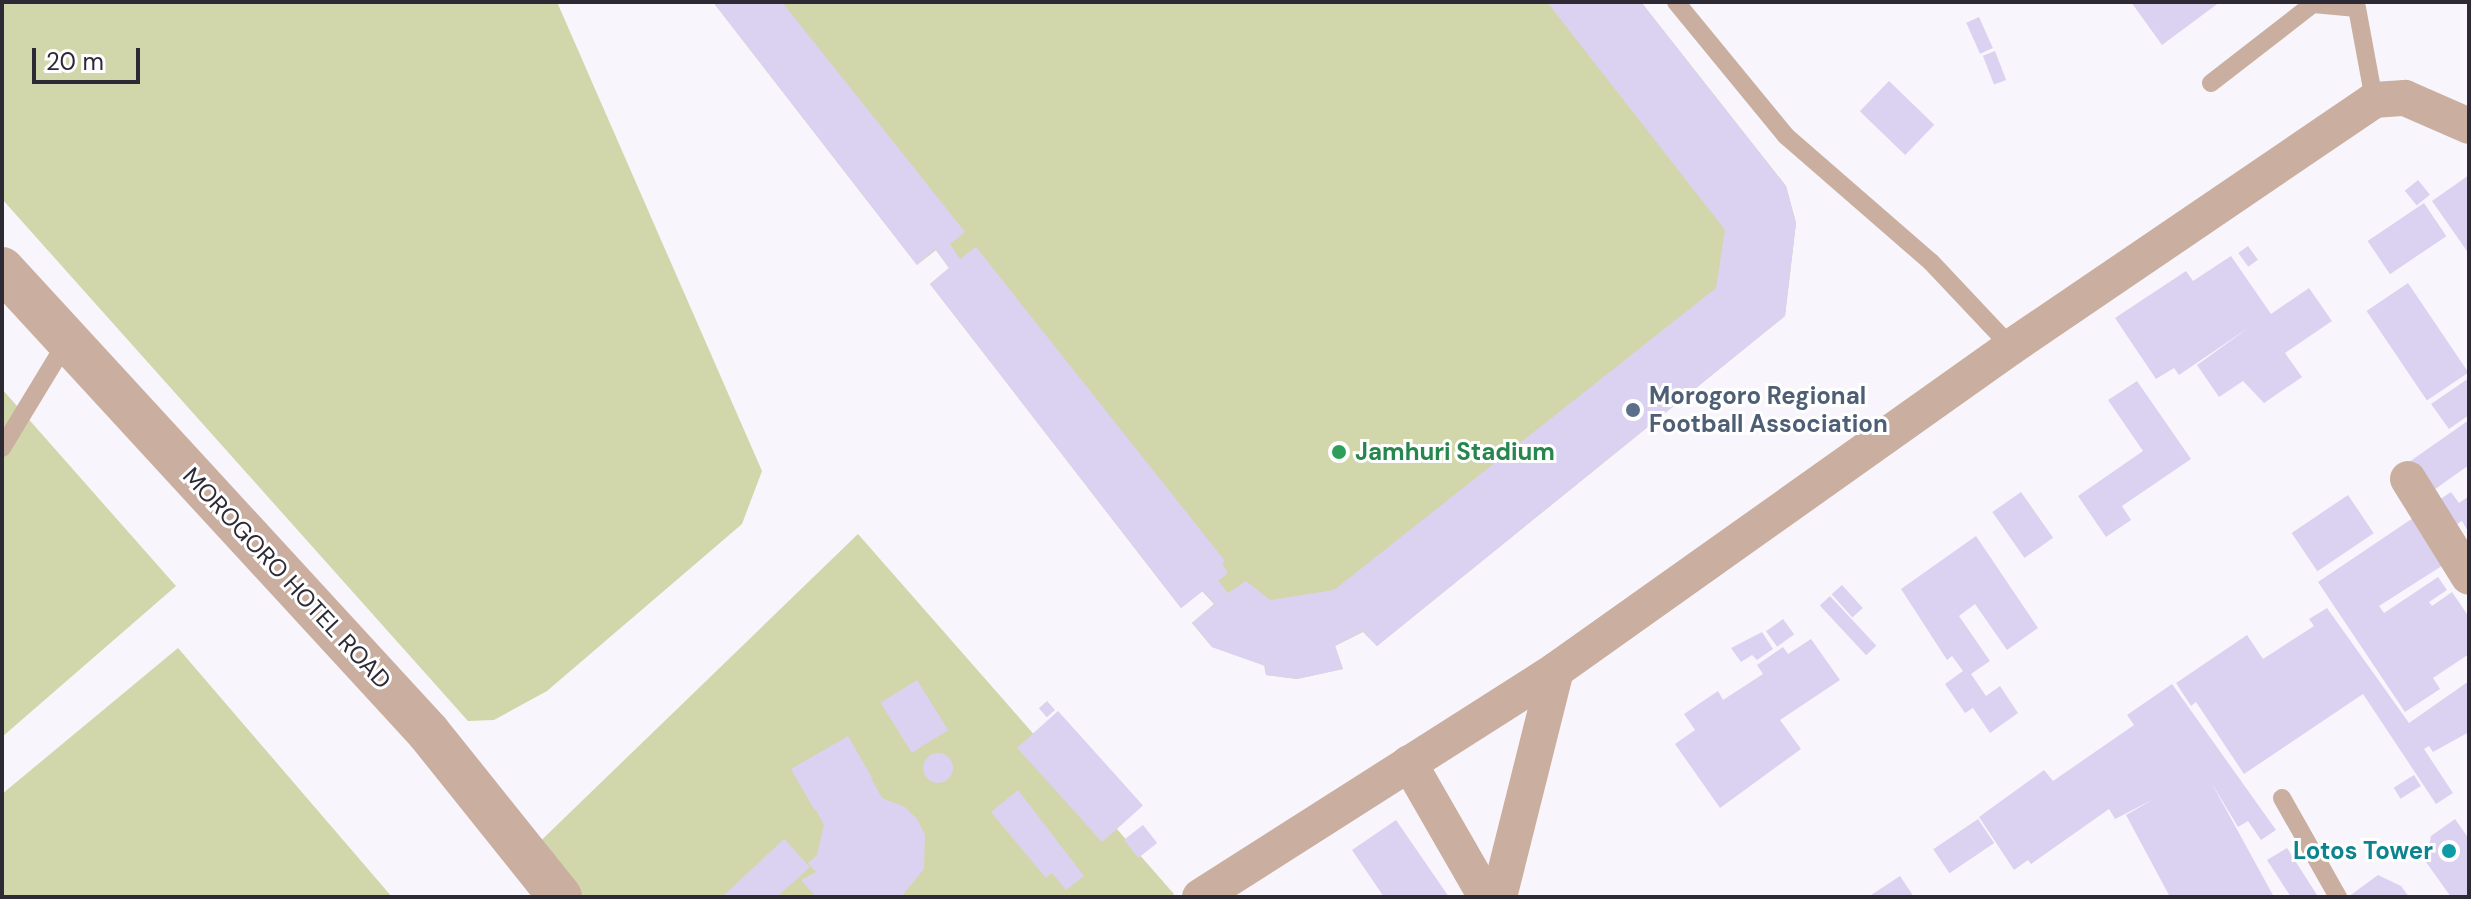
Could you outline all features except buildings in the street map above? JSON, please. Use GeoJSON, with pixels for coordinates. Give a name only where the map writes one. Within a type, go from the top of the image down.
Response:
{"type":"FeatureCollection","features":[{"type":"Feature","properties":{"kind":"street"},"geometry":{"type":"LineString","coordinates":[[1200,897],[1556,670],[2011,347],[2374,100],[2405,98],[2469,126]]}},
{"type":"Feature","properties":{"kind":"street","name":"MOROGORO HOTEL ROAD"},"geometry":{"type":"LineString","coordinates":[[2,269],[428,732],[560,897]]}},
{"type":"Feature","properties":{"kind":"street"},"geometry":{"type":"LineString","coordinates":[[2408,479],[2469,577]]}},
{"type":"Feature","properties":{"kind":"street"},"geometry":{"type":"LineString","coordinates":[[1499,897],[1556,670]]}},
{"type":"Feature","properties":{"kind":"street"},"geometry":{"type":"LineString","coordinates":[[1409,763],[1486,897]]}},
{"type":"Feature","properties":{"kind":"lane"},"geometry":{"type":"LineString","coordinates":[[1676,2],[1786,136],[1931,262],[2011,347]]}},
{"type":"Feature","properties":{"kind":"lane"},"geometry":{"type":"LineString","coordinates":[[2211,83],[2314,3],[2357,8],[2374,100]]}},
{"type":"Feature","properties":{"kind":"lane"},"geometry":{"type":"LineString","coordinates":[[2,448],[68,340]]}},
{"type":"Feature","properties":{"kind":"lane"},"geometry":{"type":"LineString","coordinates":[[2282,798],[2338,897]]}},
{"type":"Feature","properties":{"kind":"green space"},"geometry":{"type":"Polygon","coordinates":[[[2,2],[557,2],[762,471],[742,524],[547,691],[494,720],[468,721],[2,199],[2,2]]]}},
{"type":"Feature","properties":{"kind":"green space","name":"Jamhuri Stadium"},"geometry":{"type":"Polygon","coordinates":[[[713,2],[1641,2],[1786,186],[1796,223],[1785,316],[1377,646],[1363,632],[1335,646],[1343,669],[1297,679],[1266,675],[1264,665],[1212,647],[1192,623],[1214,604],[1202,591],[1181,608],[930,284],[949,268],[936,250],[917,265],[713,2]]]}},
{"type":"Feature","properties":{"kind":"green space"},"geometry":{"type":"Polygon","coordinates":[[[2,389],[176,586],[2,737],[2,389]]]}},
{"type":"Feature","properties":{"kind":"green space"},"geometry":{"type":"Polygon","coordinates":[[[858,534],[1174,894],[1173,897],[559,897],[524,857],[858,534]]]}},
{"type":"Feature","properties":{"kind":"green space"},"geometry":{"type":"Polygon","coordinates":[[[178,648],[392,897],[2,897],[2,794],[178,648]]]}},
{"type":"Feature","properties":{"kind":"place","name":"Morogoro Regional Football Association"},"geometry":{"type":"Point","coordinates":[1633,410]}},
{"type":"Feature","properties":{"kind":"place","name":"Jamhuri Stadium"},"geometry":{"type":"Point","coordinates":[1339,452]}},
{"type":"Feature","properties":{"kind":"place","name":"Lotos Tower"},"geometry":{"type":"Point","coordinates":[2449,851]}}]}
